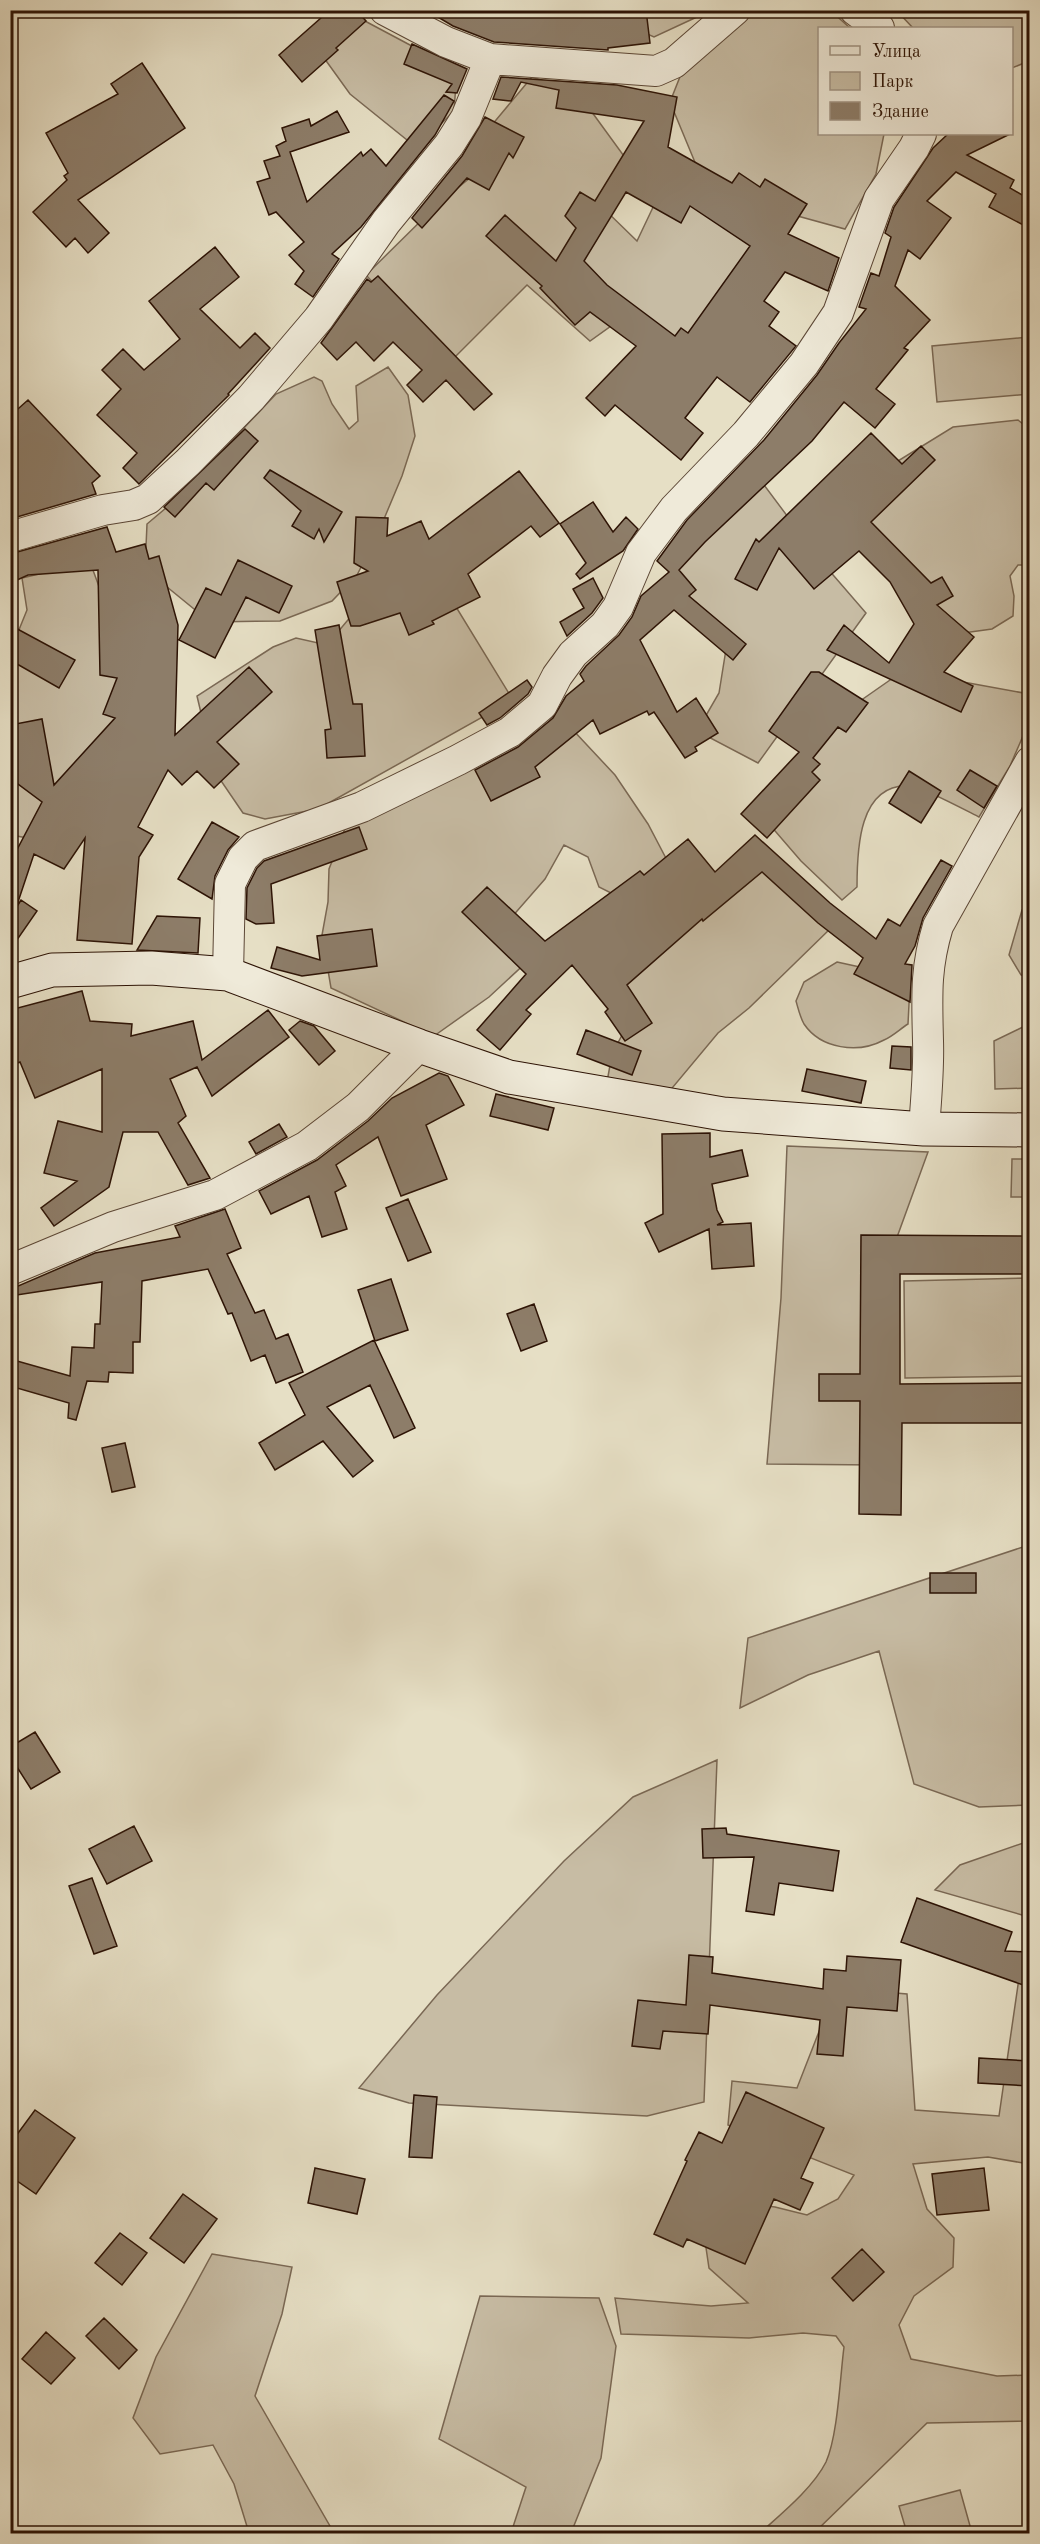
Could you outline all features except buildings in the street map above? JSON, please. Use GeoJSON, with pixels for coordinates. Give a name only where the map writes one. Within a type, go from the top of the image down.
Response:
{"type":"FeatureCollection","features":[{"type":"Feature","properties":{"kind":"street"},"geometry":{"type":"LineString","coordinates":[[385,10],[446,42],[489,59],[656,71],[674,63],[735,10]]}},
{"type":"Feature","properties":{"kind":"street"},"geometry":{"type":"LineString","coordinates":[[855,10],[878,27]]}},
{"type":"Feature","properties":{"kind":"street"},"geometry":{"type":"LineString","coordinates":[[10,537],[103,510],[134,505],[148,499],[188,462],[251,398],[319,318],[386,222],[449,145],[466,118],[489,59]]}},
{"type":"Feature","properties":{"kind":"street"},"geometry":{"type":"LineString","coordinates":[[228,974],[230,884],[243,858],[255,846],[362,807],[458,760],[510,732],[542,705],[573,654],[605,625],[618,607],[641,553],[668,518],[746,434],[804,364],[838,313],[879,199],[920,135]]}},
{"type":"Feature","properties":{"kind":"street"},"geometry":{"type":"LineString","coordinates":[[924,1129],[928,1042],[926,993],[929,956],[938,926],[1029,762]]}},
{"type":"Feature","properties":{"kind":"street"},"geometry":{"type":"LineString","coordinates":[[10,982],[52,970],[151,968],[228,974],[419,1046],[509,1077],[723,1114],[924,1129],[1029,1130]]}},
{"type":"Feature","properties":{"kind":"street"},"geometry":{"type":"LineString","coordinates":[[10,1270],[113,1227],[215,1195],[307,1146],[358,1107],[419,1046]]}},
{"type":"Feature","properties":{"kind":"green space"},"geometry":{"type":"Polygon","coordinates":[[[638,11],[706,11],[654,37],[638,30],[638,11]]]}},
{"type":"Feature","properties":{"kind":"green space"},"geometry":{"type":"Polygon","coordinates":[[[754,11],[831,11],[849,27],[818,27],[818,135],[884,135],[876,174],[845,229],[783,212],[699,172],[670,102],[687,59],[754,11]]]}},
{"type":"Feature","properties":{"kind":"green space"},"geometry":{"type":"Polygon","coordinates":[[[897,11],[1029,11],[1029,61],[1013,68],[1013,27],[912,27],[897,11]]]}},
{"type":"Feature","properties":{"kind":"green space"},"geometry":{"type":"Polygon","coordinates":[[[348,12],[457,70],[454,111],[417,148],[350,94],[314,44],[348,12]]]}},
{"type":"Feature","properties":{"kind":"green space"},"geometry":{"type":"Polygon","coordinates":[[[532,77],[578,93],[629,163],[601,206],[637,241],[665,182],[766,243],[698,350],[628,314],[590,341],[527,285],[448,364],[366,275],[440,202],[486,165],[491,126],[532,77]]]}},
{"type":"Feature","properties":{"kind":"green space"},"geometry":{"type":"Polygon","coordinates":[[[1029,337],[1029,394],[937,402],[932,346],[1029,337]]]}},
{"type":"Feature","properties":{"kind":"green space"},"geometry":{"type":"Polygon","coordinates":[[[388,367],[408,395],[415,436],[402,476],[376,538],[357,575],[332,601],[280,621],[210,622],[145,569],[147,524],[179,497],[276,394],[314,377],[322,381],[332,404],[349,429],[358,421],[356,386],[388,367]]]}},
{"type":"Feature","properties":{"kind":"green space"},"geometry":{"type":"Polygon","coordinates":[[[1018,420],[1029,429],[1030,565],[1018,565],[1010,576],[1014,596],[1013,616],[992,629],[956,634],[846,493],[953,427],[1018,420]]]}},
{"type":"Feature","properties":{"kind":"green space"},"geometry":{"type":"Polygon","coordinates":[[[752,469],[821,561],[866,613],[758,763],[697,731],[719,693],[727,643],[675,587],[680,537],[752,469]]]}},
{"type":"Feature","properties":{"kind":"green space"},"geometry":{"type":"Polygon","coordinates":[[[90,562],[108,611],[121,695],[110,747],[39,840],[11,835],[10,652],[27,610],[22,578],[90,562]]]}},
{"type":"Feature","properties":{"kind":"green space"},"geometry":{"type":"Polygon","coordinates":[[[442,584],[513,700],[318,809],[265,819],[243,813],[215,772],[197,696],[273,647],[296,638],[327,645],[373,590],[442,584]]]}},
{"type":"Feature","properties":{"kind":"green space"},"geometry":{"type":"Polygon","coordinates":[[[903,671],[1029,694],[1029,722],[1010,766],[979,817],[917,787],[893,788],[880,795],[864,822],[860,838],[857,887],[842,900],[801,861],[763,817],[840,715],[903,671]]]}},
{"type":"Feature","properties":{"kind":"green space"},"geometry":{"type":"Polygon","coordinates":[[[558,714],[615,775],[648,824],[669,864],[627,901],[599,887],[588,857],[564,845],[545,879],[503,927],[530,959],[489,997],[434,1036],[331,988],[322,935],[328,902],[329,869],[348,821],[459,767],[558,714]]]}},
{"type":"Feature","properties":{"kind":"green space"},"geometry":{"type":"Polygon","coordinates":[[[762,856],[833,926],[749,1008],[718,1033],[663,1099],[607,1082],[612,1054],[630,1020],[605,981],[762,856]]]}},
{"type":"Feature","properties":{"kind":"green space"},"geometry":{"type":"Polygon","coordinates":[[[1029,901],[1029,978],[1021,975],[1009,955],[1022,910],[1029,901]]]}},
{"type":"Feature","properties":{"kind":"green space"},"geometry":{"type":"Polygon","coordinates":[[[837,962],[878,971],[910,984],[908,1024],[874,1044],[852,1048],[830,1044],[811,1032],[804,1024],[796,1001],[804,982],[837,962]]]}},
{"type":"Feature","properties":{"kind":"green space"},"geometry":{"type":"Polygon","coordinates":[[[1029,1024],[1029,1088],[995,1089],[994,1041],[1029,1024]]]}},
{"type":"Feature","properties":{"kind":"green space"},"geometry":{"type":"Polygon","coordinates":[[[787,1146],[928,1152],[892,1251],[877,1465],[767,1464],[781,1298],[787,1146]]]}},
{"type":"Feature","properties":{"kind":"green space"},"geometry":{"type":"Polygon","coordinates":[[[1012,1159],[1029,1159],[1029,1197],[1011,1197],[1012,1159]]]}},
{"type":"Feature","properties":{"kind":"green space"},"geometry":{"type":"Polygon","coordinates":[[[1029,1278],[1029,1376],[905,1378],[904,1281],[1029,1278]]]}},
{"type":"Feature","properties":{"kind":"green space"},"geometry":{"type":"Polygon","coordinates":[[[1029,1545],[1029,1805],[979,1807],[914,1784],[879,1651],[808,1675],[740,1708],[748,1638],[1029,1545]]]}},
{"type":"Feature","properties":{"kind":"green space"},"geometry":{"type":"Polygon","coordinates":[[[717,1760],[704,2102],[647,2116],[409,2103],[359,2088],[437,1995],[564,1861],[633,1797],[717,1760]]]}},
{"type":"Feature","properties":{"kind":"green space"},"geometry":{"type":"Polygon","coordinates":[[[1029,1841],[1029,1917],[935,1890],[960,1865],[1029,1841]]]}},
{"type":"Feature","properties":{"kind":"green space"},"geometry":{"type":"Polygon","coordinates":[[[1029,1974],[1029,2164],[988,2157],[913,2164],[927,2209],[954,2238],[953,2267],[914,2296],[899,2325],[911,2359],[997,2376],[1029,2375],[1029,2421],[927,2423],[814,2533],[760,2533],[805,2491],[826,2462],[836,2422],[844,2347],[836,2336],[803,2333],[749,2338],[621,2334],[615,2298],[711,2306],[748,2303],[709,2268],[705,2241],[729,2201],[775,2207],[807,2215],[838,2199],[854,2175],[728,2125],[732,2081],[797,2088],[836,1988],[907,1994],[915,2110],[999,2116],[1019,1978],[1029,1974]]]}},
{"type":"Feature","properties":{"kind":"green space"},"geometry":{"type":"Polygon","coordinates":[[[212,2254],[292,2267],[282,2314],[255,2396],[334,2533],[249,2533],[234,2484],[213,2445],[160,2454],[133,2418],[156,2357],[212,2254]]]}},
{"type":"Feature","properties":{"kind":"green space"},"geometry":{"type":"Polygon","coordinates":[[[480,2296],[599,2298],[616,2346],[601,2458],[571,2533],[511,2533],[526,2487],[439,2439],[480,2296]]]}},
{"type":"Feature","properties":{"kind":"green space"},"geometry":{"type":"Polygon","coordinates":[[[960,2490],[972,2533],[907,2533],[899,2506],[960,2490]]]}}]}
